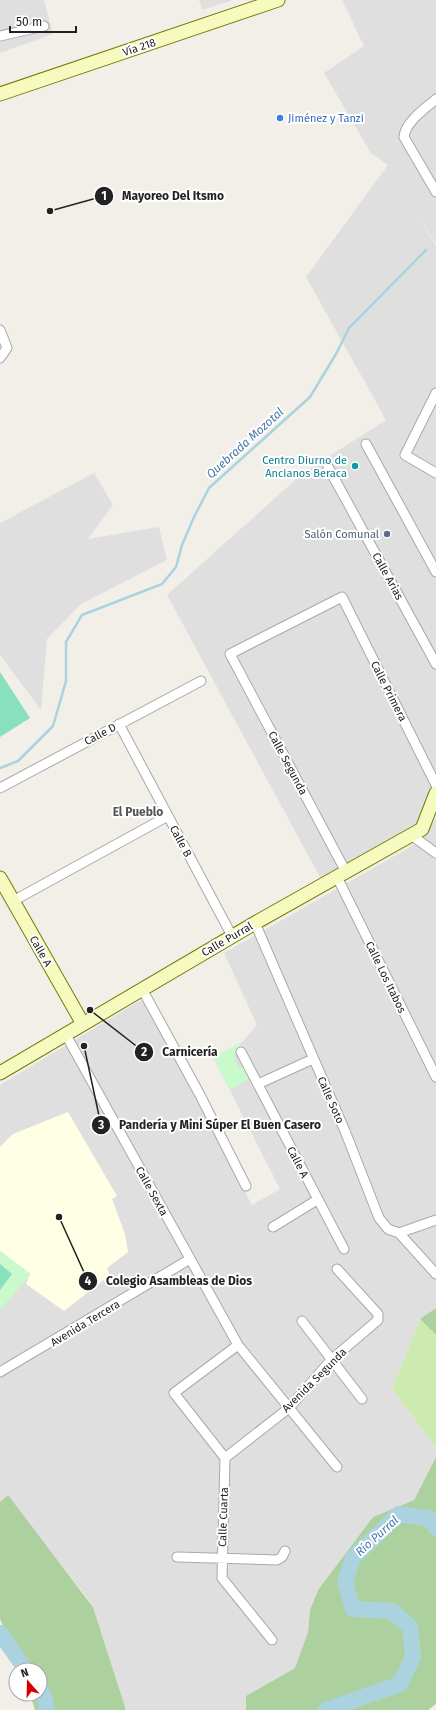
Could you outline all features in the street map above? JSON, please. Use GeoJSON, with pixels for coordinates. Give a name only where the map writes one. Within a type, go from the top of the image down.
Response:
{"type":"FeatureCollection","features":[{"type":"Feature","properties":{"kind":"street","name":"Vía 218"},"geometry":{"type":"LineString","coordinates":[[0,94],[256,4],[278,0]]}},
{"type":"Feature","properties":{"kind":"street"},"geometry":{"type":"LineString","coordinates":[[0,36],[44,26]]}},
{"type":"Feature","properties":{"kind":"street"},"geometry":{"type":"LineString","coordinates":[[436,99],[405,132],[404,137],[436,192]]}},
{"type":"Feature","properties":{"kind":"street"},"geometry":{"type":"LineString","coordinates":[[0,330],[8,348],[0,358]]}},
{"type":"Feature","properties":{"kind":"street"},"geometry":{"type":"LineString","coordinates":[[436,393],[405,455],[436,473]]}},
{"type":"Feature","properties":{"kind":"street"},"geometry":{"type":"LineString","coordinates":[[366,444],[436,572]]}},
{"type":"Feature","properties":{"kind":"street","name":"Calle Arias"},"geometry":{"type":"LineString","coordinates":[[328,467],[436,664]]}},
{"type":"Feature","properties":{"kind":"street","name":"Calle Primera"},"geometry":{"type":"LineString","coordinates":[[230,654],[342,597],[436,785]]}},
{"type":"Feature","properties":{"kind":"street","name":"Calle Segunda"},"geometry":{"type":"LineString","coordinates":[[230,654],[341,874]]}},
{"type":"Feature","properties":{"kind":"street","name":"Calle D"},"geometry":{"type":"LineString","coordinates":[[0,788],[201,681]]}},
{"type":"Feature","properties":{"kind":"street","name":"Calle B"},"geometry":{"type":"LineString","coordinates":[[119,724],[232,936]]}},
{"type":"Feature","properties":{"kind":"street","name":"Calle Purral"},"geometry":{"type":"LineString","coordinates":[[0,1073],[232,936],[422,829],[436,793]]}},
{"type":"Feature","properties":{"kind":"street"},"geometry":{"type":"LineString","coordinates":[[13,901],[168,816]]}},
{"type":"Feature","properties":{"kind":"street"},"geometry":{"type":"LineString","coordinates":[[411,835],[436,853]]}},
{"type":"Feature","properties":{"kind":"street","name":"Calle Los Itabos"},"geometry":{"type":"LineString","coordinates":[[341,874],[436,1077]]}},
{"type":"Feature","properties":{"kind":"street","name":"Calle A"},"geometry":{"type":"LineString","coordinates":[[0,878],[83,1024]]}},
{"type":"Feature","properties":{"kind":"street","name":"Calle Soto"},"geometry":{"type":"LineString","coordinates":[[255,923],[344,1130],[379,1218],[388,1229],[399,1233],[436,1274]]}},
{"type":"Feature","properties":{"kind":"street"},"geometry":{"type":"LineString","coordinates":[[142,989],[200,1095],[246,1186]]}},
{"type":"Feature","properties":{"kind":"street","name":"Calle Sexta"},"geometry":{"type":"LineString","coordinates":[[66,1035],[238,1345],[337,1466]]}},
{"type":"Feature","properties":{"kind":"street","name":"Calle A"},"geometry":{"type":"LineString","coordinates":[[241,1052],[317,1200],[344,1249]]}},
{"type":"Feature","properties":{"kind":"street"},"geometry":{"type":"LineString","coordinates":[[258,1084],[313,1059]]}},
{"type":"Feature","properties":{"kind":"street"},"geometry":{"type":"LineString","coordinates":[[273,1227],[317,1200]]}},
{"type":"Feature","properties":{"kind":"street"},"geometry":{"type":"LineString","coordinates":[[399,1233],[436,1220]]}},
{"type":"Feature","properties":{"kind":"street","name":"Avenida Tercera"},"geometry":{"type":"LineString","coordinates":[[0,1372],[190,1259]]}},
{"type":"Feature","properties":{"kind":"street","name":"Avenida Segunda"},"geometry":{"type":"LineString","coordinates":[[225,1458],[289,1408],[331,1360],[378,1320],[378,1314],[337,1269]]}},
{"type":"Feature","properties":{"kind":"street"},"geometry":{"type":"LineString","coordinates":[[302,1321],[362,1399]]}},
{"type":"Feature","properties":{"kind":"street"},"geometry":{"type":"LineString","coordinates":[[225,1458],[174,1393],[238,1345]]}},
{"type":"Feature","properties":{"kind":"street","name":"Calle Cuarta"},"geometry":{"type":"LineString","coordinates":[[225,1458],[221,1559],[222,1581],[272,1640]]}},
{"type":"Feature","properties":{"kind":"street"},"geometry":{"type":"LineString","coordinates":[[177,1557],[277,1560],[282,1557],[284,1551]]}},
{"type":"Feature","properties":{"kind":"shaded area"},"geometry":{"type":"Polygon","coordinates":[[[0,0],[44,0],[53,34],[0,53],[0,0]]]}},
{"type":"Feature","properties":{"kind":"shaded area"},"geometry":{"type":"Polygon","coordinates":[[[199,0],[233,0],[202,10],[199,0]]]}},
{"type":"Feature","properties":{"kind":"shaded area"},"geometry":{"type":"Polygon","coordinates":[[[342,0],[436,0],[436,244],[415,211],[436,246],[436,775],[418,822],[321,879],[167,595],[303,473],[386,420],[306,277],[388,165],[371,153],[324,73],[364,46],[342,0]]]}},
{"type":"Feature","properties":{"kind":"shaded area"},"geometry":{"type":"Polygon","coordinates":[[[94,473],[113,505],[88,539],[159,527],[167,560],[81,604],[47,639],[41,710],[0,655],[0,523],[94,473]]]}},
{"type":"Feature","properties":{"kind":"shaded area"},"geometry":{"type":"Polygon","coordinates":[[[436,818],[436,1308],[420,1319],[392,1389],[436,1448],[436,1457],[414,1500],[373,1517],[318,1590],[310,1610],[308,1632],[295,1668],[247,1696],[246,1710],[126,1710],[93,1607],[89,1600],[7,1496],[0,1502],[0,1085],[143,999],[252,1205],[280,1189],[213,1057],[241,1043],[257,1025],[224,953],[412,846],[423,838],[436,818]]]}},
{"type":"Feature","properties":{"kind":"shaded area"},"geometry":{"type":"Polygon","coordinates":[[[68,1112],[117,1196],[112,1199],[125,1234],[128,1252],[107,1268],[110,1275],[64,1311],[26,1284],[30,1274],[0,1251],[0,1147],[13,1134],[68,1112]]]}},
{"type":"Feature","properties":{"kind":"green space"},"geometry":{"type":"Polygon","coordinates":[[[0,672],[30,718],[0,737],[0,672]]]}},
{"type":"Feature","properties":{"kind":"green space"},"geometry":{"type":"Polygon","coordinates":[[[241,1043],[234,1057],[239,1068],[244,1068],[249,1079],[230,1090],[213,1057],[241,1043]]]}},
{"type":"Feature","properties":{"kind":"green space"},"geometry":{"type":"Polygon","coordinates":[[[0,1251],[31,1274],[0,1310],[0,1251]]]}},
{"type":"Feature","properties":{"kind":"green space"},"geometry":{"type":"Polygon","coordinates":[[[0,1264],[12,1274],[0,1290],[0,1264]]]}},
{"type":"Feature","properties":{"kind":"green space"},"geometry":{"type":"Polygon","coordinates":[[[436,1308],[436,1335],[420,1319],[436,1308]]]}},
{"type":"Feature","properties":{"kind":"green space"},"geometry":{"type":"Polygon","coordinates":[[[420,1319],[436,1335],[436,1448],[392,1389],[420,1319]]]}},
{"type":"Feature","properties":{"kind":"green space"},"geometry":{"type":"Polygon","coordinates":[[[436,1457],[436,1704],[428,1710],[246,1710],[246,1696],[295,1668],[308,1632],[310,1610],[318,1590],[373,1517],[414,1500],[436,1457]]]}},
{"type":"Feature","properties":{"kind":"green space"},"geometry":{"type":"Polygon","coordinates":[[[8,1495],[93,1607],[126,1710],[35,1710],[32,1702],[48,1702],[48,1662],[18,1662],[0,1619],[0,1502],[8,1495]]]}},
{"type":"Feature","properties":{"kind":"waterway","name":"Quebrada Mozotal"},"geometry":{"type":"LineString","coordinates":[[0,768],[18,761],[53,726],[66,681],[66,642],[82,615],[162,584],[176,567],[182,545],[209,488],[310,397],[336,354],[349,328],[426,250]]}},
{"type":"Feature","properties":{"kind":"waterway","name":"Río Purral"},"geometry":{"type":"LineString","coordinates":[[326,1710],[400,1684],[413,1657],[410,1627],[392,1611],[353,1609],[345,1582],[353,1558],[399,1514],[428,1518],[436,1528]]}},
{"type":"Feature","properties":{"kind":"waterway","name":"Río Purral"},"geometry":{"type":"LineString","coordinates":[[0,1633],[20,1662]]}},
{"type":"Feature","properties":{"kind":"waterway","name":"Río Purral"},"geometry":{"type":"LineString","coordinates":[[45,1702],[47,1710]]}},
{"type":"Feature","properties":{"kind":"place","name":"Jiménez y Tanzi"},"geometry":{"type":"Point","coordinates":[280,118]}},
{"type":"Feature","properties":{"kind":"place","name":"Mayoreo Del Itsmo"},"geometry":{"type":"Point","coordinates":[50,211]}},
{"type":"Feature","properties":{"kind":"place","name":"Centro Diurno de Ancianos Beraca"},"geometry":{"type":"Point","coordinates":[355,466]}},
{"type":"Feature","properties":{"kind":"place","name":"Salón Comunal"},"geometry":{"type":"Point","coordinates":[387,534]}},
{"type":"Feature","properties":{"kind":"place","name":"Carnicería"},"geometry":{"type":"Point","coordinates":[90,1010]}},
{"type":"Feature","properties":{"kind":"place","name":"Pandería y Mini Súper El Buen Casero"},"geometry":{"type":"Point","coordinates":[84,1046]}},
{"type":"Feature","properties":{"kind":"place","name":"Colegio Asambleas de Dios"},"geometry":{"type":"Point","coordinates":[59,1217]}},
{"type":"Feature","properties":{"kind":"district","name":"El Pueblo"},"geometry":{"type":"Point","coordinates":[138,812]}}]}
